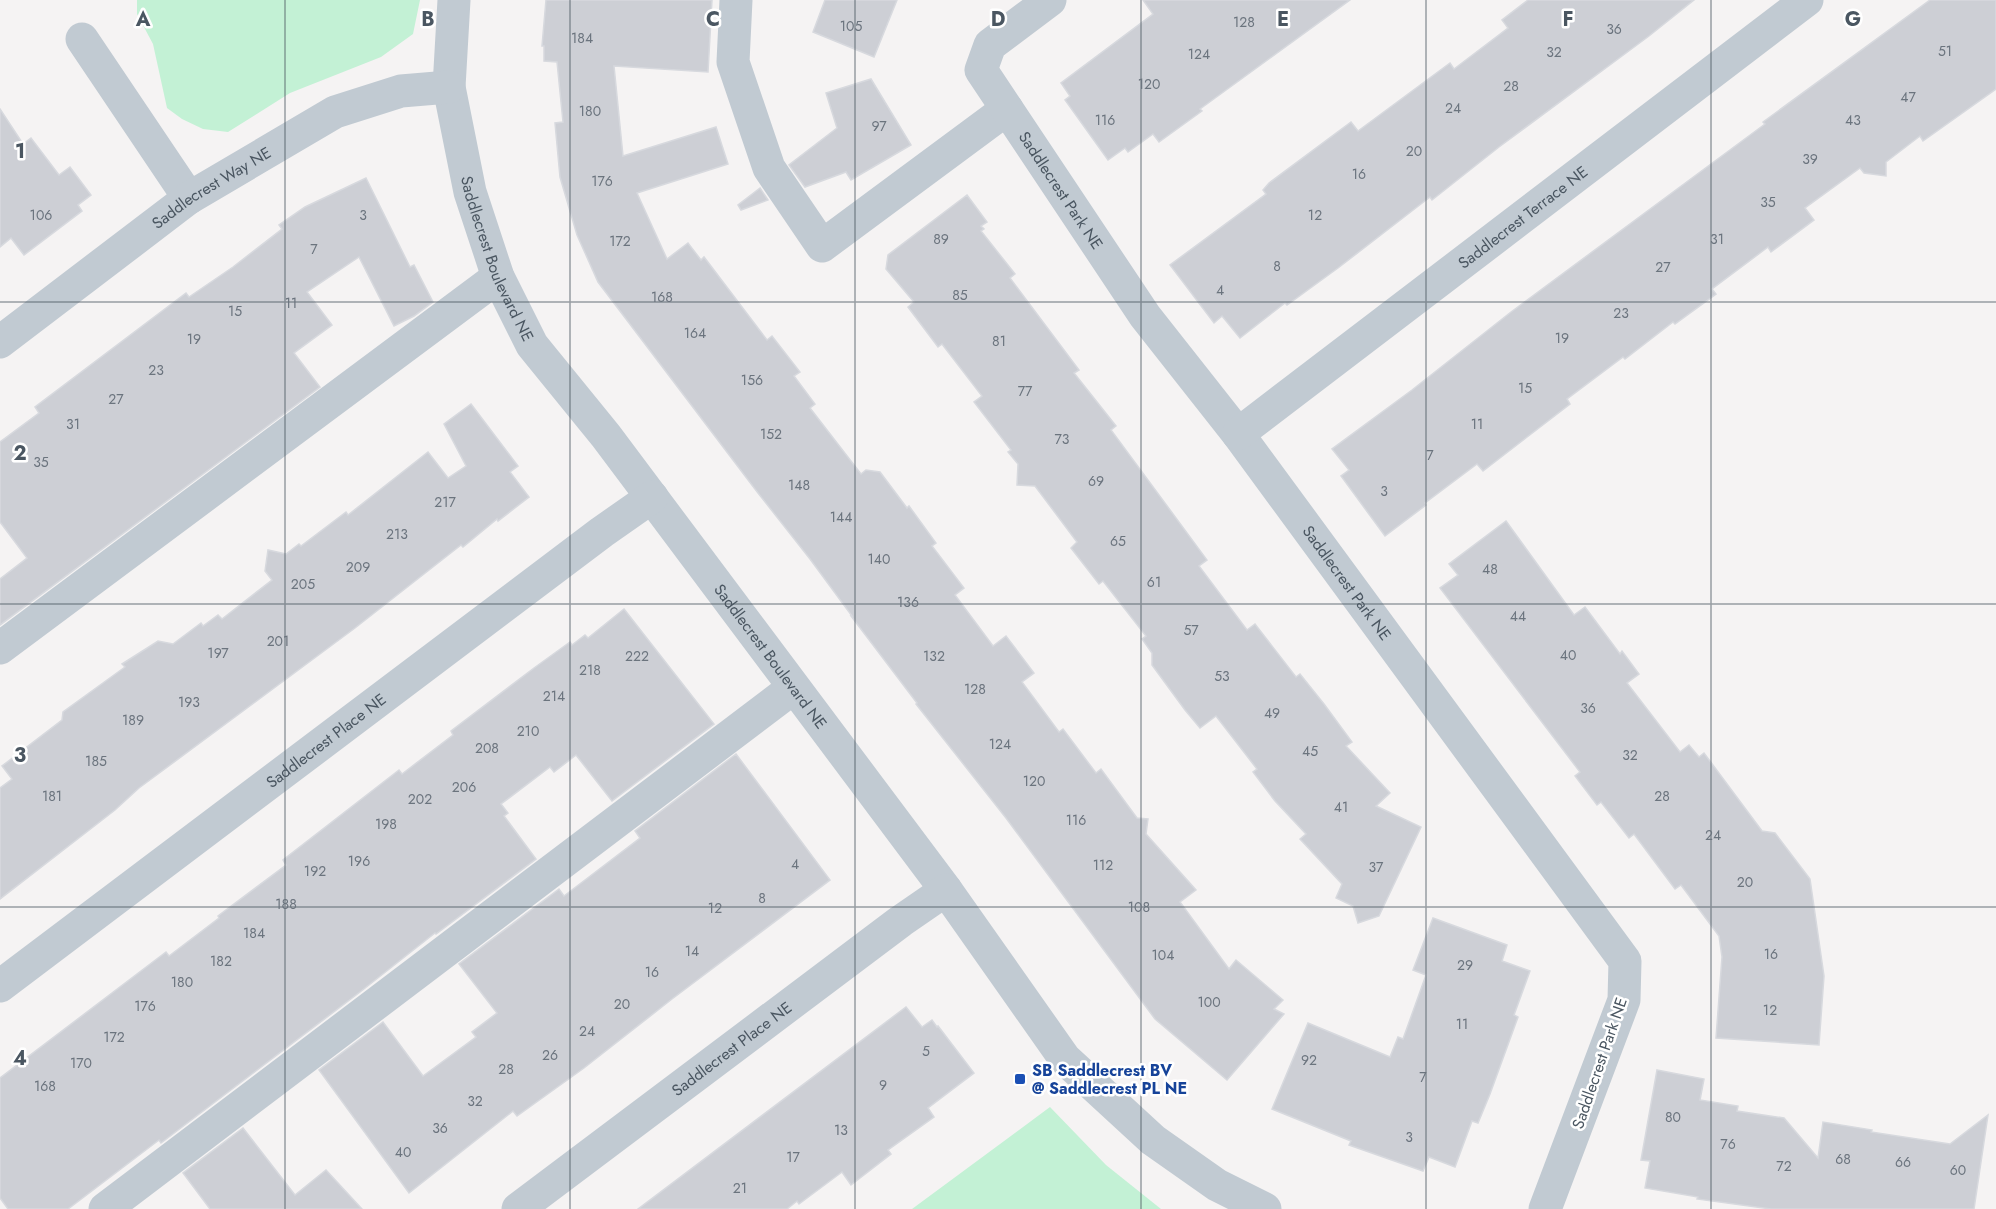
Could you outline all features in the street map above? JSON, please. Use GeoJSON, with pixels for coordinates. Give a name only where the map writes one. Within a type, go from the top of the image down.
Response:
{"type":"FeatureCollection","features":[{"type":"Feature","properties":{"kind":"street","name":"Saddlecrest Boulevard NE"},"geometry":{"type":"LineString","coordinates":[[454,0],[448,87],[470,192],[498,277],[532,345],[606,436],[946,890],[1065,1059],[1153,1140],[1217,1185],[1265,1209]]}},
{"type":"Feature","properties":{"kind":"street"},"geometry":{"type":"LineString","coordinates":[[736,0],[733,62],[769,168],[822,246],[1007,109]]}},
{"type":"Feature","properties":{"kind":"street","name":"Saddlecrest Park NE"},"geometry":{"type":"LineString","coordinates":[[1050,0],[990,45],[981,70],[1145,316],[1238,434],[1625,961],[1624,1000],[1545,1209]]}},
{"type":"Feature","properties":{"kind":"street","name":"Saddlecrest Terrace NE"},"geometry":{"type":"LineString","coordinates":[[1238,434],[1807,0]]}},
{"type":"Feature","properties":{"kind":"street"},"geometry":{"type":"LineString","coordinates":[[82,39],[189,198]]}},
{"type":"Feature","properties":{"kind":"street","name":"Saddlecrest Way NE"},"geometry":{"type":"LineString","coordinates":[[0,342],[189,198],[335,112],[401,91],[448,87]]}},
{"type":"Feature","properties":{"kind":"street"},"geometry":{"type":"LineString","coordinates":[[0,648],[498,277]]}},
{"type":"Feature","properties":{"kind":"street","name":"Saddlecrest Place NE"},"geometry":{"type":"LineString","coordinates":[[0,986],[583,546],[652,497]]}},
{"type":"Feature","properties":{"kind":"street"},"geometry":{"type":"LineString","coordinates":[[105,1209],[793,688]]}},
{"type":"Feature","properties":{"kind":"street","name":"Saddlecrest Place NE"},"geometry":{"type":"LineString","coordinates":[[518,1209],[901,921],[946,890]]}},
{"type":"Feature","properties":{"kind":"green space"},"geometry":{"type":"Polygon","coordinates":[[[137,0],[420,0],[413,34],[381,57],[290,93],[228,132],[203,129],[182,119],[167,108],[153,44],[137,14],[137,0]]]}},
{"type":"Feature","properties":{"kind":"green space"},"geometry":{"type":"Polygon","coordinates":[[[1050,1107],[1106,1165],[1161,1209],[912,1209],[1050,1107]]]}},
{"type":"Feature","properties":{"kind":"building"},"geometry":{"type":"Polygon","coordinates":[[[546,0],[712,0],[708,72],[614,66],[623,156],[716,127],[728,164],[637,193],[667,259],[688,243],[701,260],[704,257],[767,340],[772,336],[800,372],[794,376],[815,404],[810,408],[861,474],[866,470],[880,472],[936,543],[932,546],[964,588],[955,595],[993,646],[1006,636],[1034,673],[1022,682],[1059,732],[1063,729],[1096,773],[1101,769],[1137,818],[1148,819],[1146,834],[1196,890],[1180,902],[1229,969],[1236,960],[1283,1000],[1274,1009],[1284,1014],[1227,1080],[1155,1019],[1006,818],[916,704],[810,559],[598,282],[577,235],[560,177],[555,123],[563,122],[557,62],[544,61],[544,46],[542,46],[546,0]]]}},
{"type":"Feature","properties":{"kind":"building"},"geometry":{"type":"Polygon","coordinates":[[[825,0],[897,0],[874,57],[813,32],[825,0]]]}},
{"type":"Feature","properties":{"kind":"building"},"geometry":{"type":"Polygon","coordinates":[[[1143,0],[1350,0],[1200,109],[1202,111],[1159,142],[1153,134],[1128,152],[1125,148],[1108,160],[1065,100],[1070,96],[1061,83],[1153,14],[1143,0]]]}},
{"type":"Feature","properties":{"kind":"building"},"geometry":{"type":"Polygon","coordinates":[[[1528,0],[1694,0],[1432,200],[1430,197],[1338,268],[1287,305],[1285,303],[1240,338],[1222,316],[1214,323],[1170,265],[1266,194],[1263,190],[1269,183],[1351,122],[1358,131],[1450,63],[1454,69],[1508,28],[1502,20],[1528,0]]]}},
{"type":"Feature","properties":{"kind":"building"},"geometry":{"type":"Polygon","coordinates":[[[1930,0],[1996,0],[1996,89],[1923,141],[1920,136],[1886,162],[1886,176],[1864,173],[1860,168],[1805,208],[1814,220],[1771,252],[1768,247],[1712,289],[1716,294],[1675,324],[1673,322],[1625,359],[1623,357],[1567,399],[1570,404],[1483,471],[1477,464],[1385,536],[1341,476],[1349,470],[1332,449],[1511,312],[1765,124],[1763,122],[1930,0]]]}},
{"type":"Feature","properties":{"kind":"building"},"geometry":{"type":"Polygon","coordinates":[[[871,79],[911,145],[851,180],[846,172],[805,187],[789,165],[837,128],[826,93],[871,79]]]}},
{"type":"Feature","properties":{"kind":"building"},"geometry":{"type":"Polygon","coordinates":[[[0,109],[23,144],[31,138],[59,175],[70,167],[91,195],[78,205],[82,211],[24,255],[11,238],[0,247],[0,109]]]}},
{"type":"Feature","properties":{"kind":"building"},"geometry":{"type":"Polygon","coordinates":[[[366,178],[410,267],[414,265],[433,302],[414,316],[394,326],[359,257],[307,292],[332,325],[294,353],[320,387],[0,625],[0,579],[27,558],[0,522],[0,442],[39,413],[35,407],[186,293],[189,297],[233,267],[282,229],[279,225],[305,207],[366,178]]]}},
{"type":"Feature","properties":{"kind":"building"},"geometry":{"type":"Polygon","coordinates":[[[760,188],[768,200],[741,210],[738,205],[760,188]]]}},
{"type":"Feature","properties":{"kind":"building"},"geometry":{"type":"Polygon","coordinates":[[[967,195],[987,222],[981,226],[984,229],[981,231],[1015,274],[1010,278],[1079,370],[1074,373],[1116,426],[1111,430],[1207,560],[1199,566],[1247,630],[1255,624],[1296,677],[1300,674],[1352,742],[1346,746],[1390,793],[1376,806],[1421,827],[1379,916],[1358,923],[1353,906],[1336,898],[1342,884],[1300,839],[1306,834],[1275,801],[1253,772],[1257,769],[1216,716],[1200,728],[1185,710],[1152,665],[1152,653],[1142,639],[1146,636],[1103,581],[1099,584],[1071,548],[1077,542],[1035,486],[1017,485],[1018,464],[1008,452],[1011,450],[974,402],[982,396],[942,344],[938,347],[908,307],[914,302],[886,269],[888,255],[967,195]]]}},
{"type":"Feature","properties":{"kind":"building"},"geometry":{"type":"Polygon","coordinates":[[[471,404],[518,466],[510,472],[529,497],[463,547],[461,545],[355,628],[139,788],[115,810],[0,899],[0,788],[12,779],[2,766],[62,720],[63,712],[125,667],[122,664],[158,641],[173,644],[201,623],[203,626],[218,615],[222,619],[272,580],[265,571],[268,550],[286,554],[299,544],[301,546],[346,512],[348,515],[428,452],[448,478],[466,466],[444,424],[471,404]]]}},
{"type":"Feature","properties":{"kind":"building"},"geometry":{"type":"Polygon","coordinates":[[[1506,521],[1574,615],[1585,607],[1620,654],[1622,651],[1639,674],[1627,683],[1680,752],[1689,745],[1699,757],[1704,753],[1762,831],[1775,833],[1810,879],[1824,976],[1819,1045],[1716,1038],[1722,957],[1719,936],[1681,885],[1675,889],[1634,834],[1629,838],[1601,802],[1597,805],[1575,776],[1580,772],[1440,588],[1458,575],[1449,564],[1506,521]]]}},
{"type":"Feature","properties":{"kind":"building"},"geometry":{"type":"Polygon","coordinates":[[[624,609],[714,724],[612,801],[576,755],[554,772],[550,767],[501,804],[508,813],[504,816],[536,859],[435,933],[161,1143],[159,1140],[68,1209],[8,1209],[0,1198],[0,1078],[166,952],[169,956],[219,918],[218,916],[286,865],[283,860],[399,770],[402,774],[453,735],[451,731],[534,668],[570,642],[572,645],[585,635],[588,638],[624,609]]]}},
{"type":"Feature","properties":{"kind":"building"},"geometry":{"type":"Polygon","coordinates":[[[736,754],[830,880],[584,1068],[517,1116],[513,1111],[409,1193],[319,1070],[383,1022],[423,1076],[476,1037],[472,1032],[497,1013],[459,964],[559,889],[564,896],[640,838],[635,831],[736,754]]]}},
{"type":"Feature","properties":{"kind":"building"},"geometry":{"type":"Polygon","coordinates":[[[1433,918],[1507,945],[1502,961],[1530,971],[1514,1015],[1518,1017],[1490,1094],[1478,1123],[1472,1121],[1455,1167],[1429,1157],[1423,1171],[1349,1145],[1351,1141],[1272,1109],[1308,1023],[1390,1057],[1398,1037],[1403,1039],[1426,975],[1413,970],[1433,918]]]}},
{"type":"Feature","properties":{"kind":"building"},"geometry":{"type":"Polygon","coordinates":[[[906,1007],[922,1027],[932,1020],[974,1073],[928,1108],[934,1117],[888,1150],[891,1154],[851,1185],[842,1172],[799,1204],[797,1201],[787,1209],[638,1209],[906,1007]]]}},
{"type":"Feature","properties":{"kind":"building"},"geometry":{"type":"Polygon","coordinates":[[[1657,1070],[1704,1079],[1700,1100],[1738,1106],[1737,1111],[1784,1118],[1818,1158],[1823,1122],[1950,1144],[1988,1115],[1974,1209],[1771,1209],[1697,1199],[1698,1197],[1645,1188],[1650,1161],[1641,1160],[1657,1070]]]}},
{"type":"Feature","properties":{"kind":"building"},"geometry":{"type":"Polygon","coordinates":[[[243,1128],[295,1195],[326,1170],[362,1209],[210,1209],[183,1173],[243,1128]]]}},
{"type":"Feature","properties":{"kind":"place","name":"SB Saddlecrest BV @ Saddlecrest PL NE"},"geometry":{"type":"Point","coordinates":[1020,1079]}}]}
